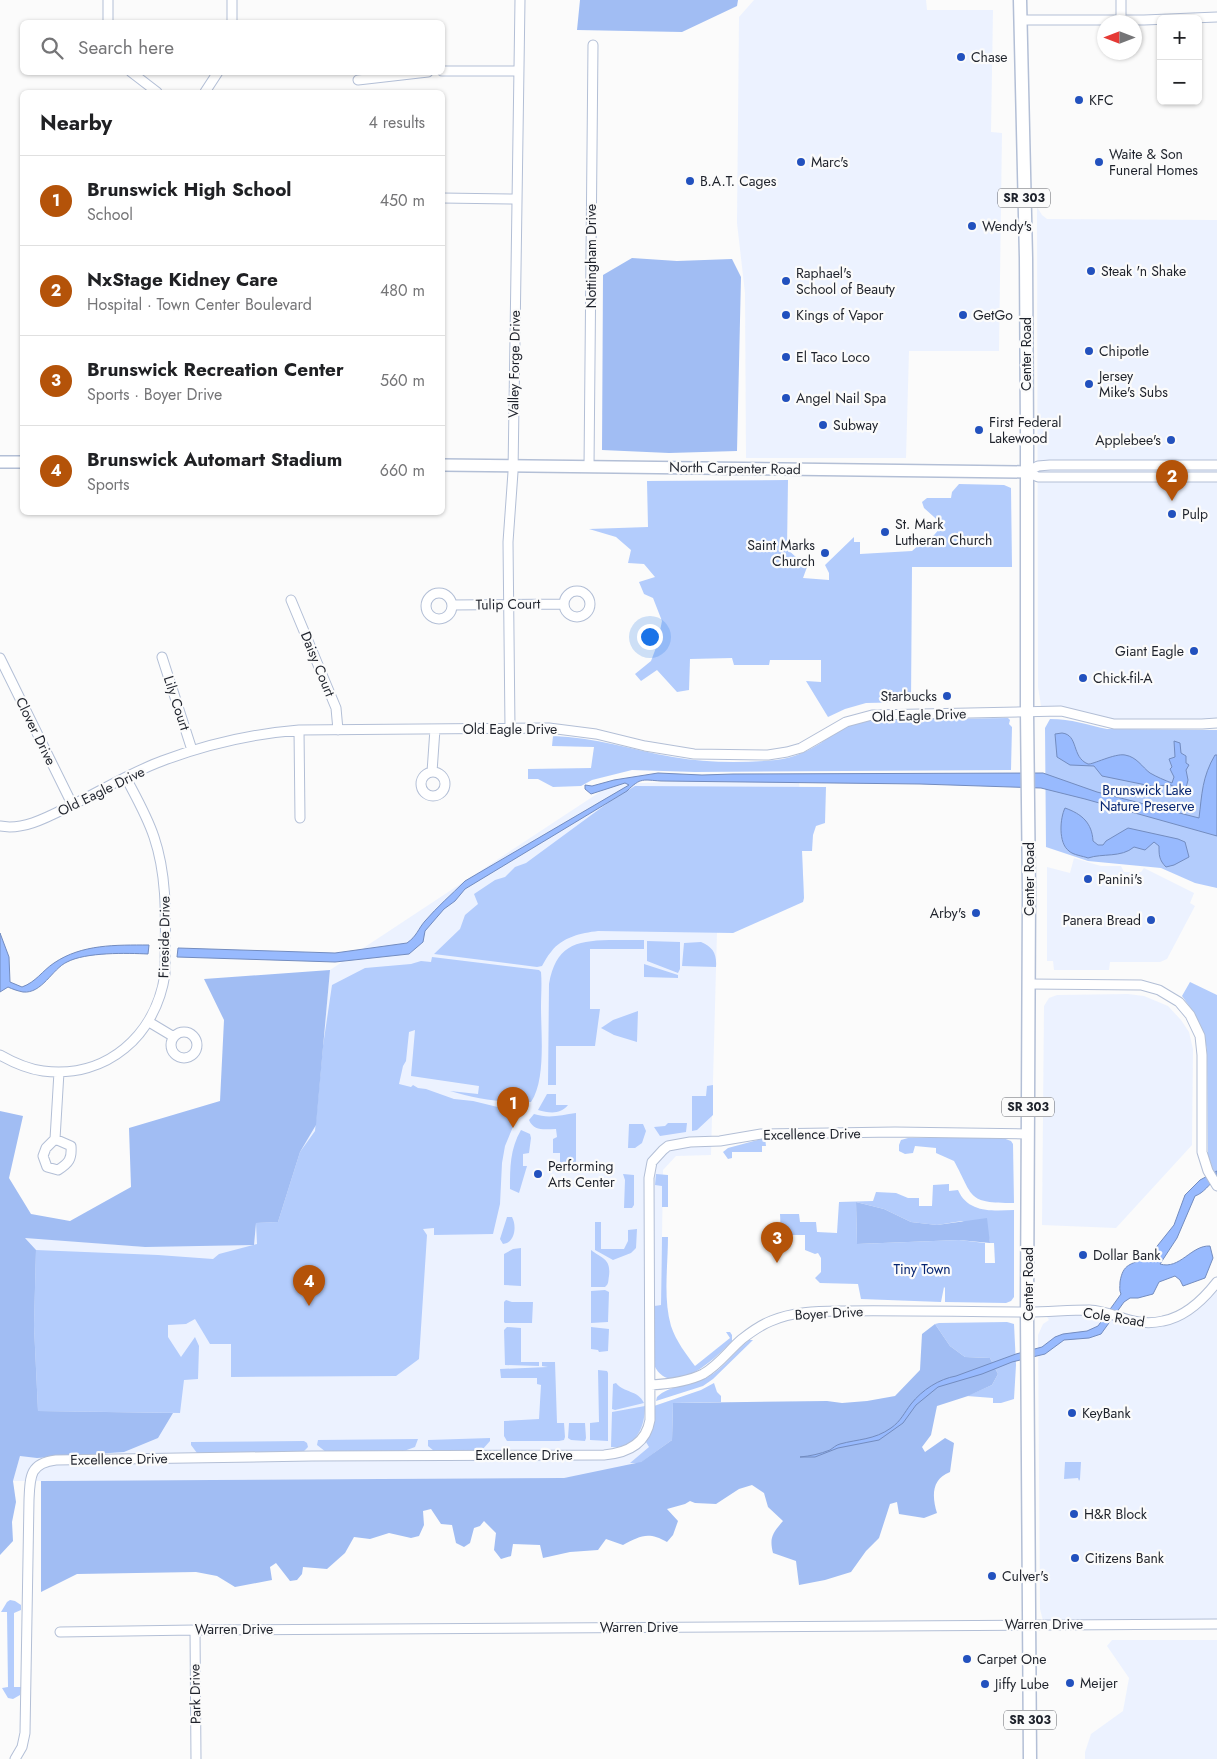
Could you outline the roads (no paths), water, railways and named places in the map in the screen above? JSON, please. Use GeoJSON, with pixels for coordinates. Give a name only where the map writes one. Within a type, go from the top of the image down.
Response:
{"type":"FeatureCollection","features":[{"type":"Feature","properties":{"kind":"main road","name":"Center Road"},"geometry":{"type":"LineString","coordinates":[[1020,0],[1026,258],[1029,984],[1027,1312],[1030,1759]]}},
{"type":"Feature","properties":{"kind":"street"},"geometry":{"type":"LineString","coordinates":[[108,0],[108,20]]}},
{"type":"Feature","properties":{"kind":"street"},"geometry":{"type":"LineString","coordinates":[[232,0],[232,20]]}},
{"type":"Feature","properties":{"kind":"street","name":"Valley Forge Drive"},"geometry":{"type":"LineString","coordinates":[[510,728],[508,542],[513,466],[520,0]]}},
{"type":"Feature","properties":{"kind":"street"},"geometry":{"type":"LineString","coordinates":[[1121,0],[1121,15]]}},
{"type":"Feature","properties":{"kind":"street"},"geometry":{"type":"LineString","coordinates":[[1142,19],[1217,17]]}},
{"type":"Feature","properties":{"kind":"street"},"geometry":{"type":"LineString","coordinates":[[1020,20],[1097,20]]}},
{"type":"Feature","properties":{"kind":"street","name":"Nottingham Drive"},"geometry":{"type":"LineString","coordinates":[[589,467],[593,45]]}},
{"type":"Feature","properties":{"kind":"street"},"geometry":{"type":"LineString","coordinates":[[445,71],[519,71]]}},
{"type":"Feature","properties":{"kind":"street"},"geometry":{"type":"LineString","coordinates":[[135,75],[154,90]]}},
{"type":"Feature","properties":{"kind":"street"},"geometry":{"type":"LineString","coordinates":[[206,90],[216,75]]}},
{"type":"Feature","properties":{"kind":"street"},"geometry":{"type":"LineString","coordinates":[[358,80],[402,75]]}},
{"type":"Feature","properties":{"kind":"street"},"geometry":{"type":"LineString","coordinates":[[445,198],[517,199]]}},
{"type":"Feature","properties":{"kind":"street"},"geometry":{"type":"LineString","coordinates":[[0,462],[20,462]]}},
{"type":"Feature","properties":{"kind":"street","name":"North Carpenter Road"},"geometry":{"type":"LineString","coordinates":[[445,465],[1027,472]]}},
{"type":"Feature","properties":{"kind":"street"},"geometry":{"type":"LineString","coordinates":[[1027,472],[1038,466],[1050,465],[1217,465]]}},
{"type":"Feature","properties":{"kind":"street"},"geometry":{"type":"LineString","coordinates":[[1027,472],[1038,477],[1217,477]]}},
{"type":"Feature","properties":{"kind":"street","name":"Daisy Court"},"geometry":{"type":"LineString","coordinates":[[291,600],[336,708],[338,730]]}},
{"type":"Feature","properties":{"kind":"street","name":"Tulip Court"},"geometry":{"type":"LineString","coordinates":[[452,605],[564,604]]}},
{"type":"Feature","properties":{"kind":"street","name":"Lily Court"},"geometry":{"type":"LineString","coordinates":[[162,656],[192,750]]}},
{"type":"Feature","properties":{"kind":"street","name":"Clover Drive"},"geometry":{"type":"LineString","coordinates":[[0,658],[72,804]]}},
{"type":"Feature","properties":{"kind":"street","name":"Old Eagle Drive"},"geometry":{"type":"LineString","coordinates":[[0,826],[34,822],[159,762],[192,750],[249,736],[299,730],[510,728],[572,730],[694,754],[768,755],[801,748],[846,722],[872,715],[1061,711],[1114,724],[1217,723]]}},
{"type":"Feature","properties":{"kind":"street"},"geometry":{"type":"LineString","coordinates":[[432,772],[435,729]]}},
{"type":"Feature","properties":{"kind":"street"},"geometry":{"type":"LineString","coordinates":[[299,730],[300,818]]}},
{"type":"Feature","properties":{"kind":"street","name":"Fireside Drive"},"geometry":{"type":"LineString","coordinates":[[0,1056],[29,1068],[59,1072],[80,1069],[108,1059],[132,1043],[149,1022],[159,1002],[165,974],[164,880],[154,837],[126,778]]}},
{"type":"Feature","properties":{"kind":"street"},"geometry":{"type":"LineString","coordinates":[[1029,984],[1141,985],[1159,990],[1179,1002],[1190,1015],[1200,1036],[1202,1055],[1202,1152],[1208,1171],[1217,1186]]}},
{"type":"Feature","properties":{"kind":"street"},"geometry":{"type":"LineString","coordinates":[[149,1022],[174,1037]]}},
{"type":"Feature","properties":{"kind":"street"},"geometry":{"type":"LineString","coordinates":[[55,1139],[59,1072]]}},
{"type":"Feature","properties":{"kind":"street","name":"Excellence Drive"},"geometry":{"type":"LineString","coordinates":[[14,1759],[22,1747],[26,1733],[29,1500],[31,1476],[35,1468],[40,1464],[56,1460],[126,1458],[616,1454],[631,1449],[648,1430],[651,1385],[649,1178],[652,1162],[663,1150],[680,1143],[730,1140],[761,1134],[898,1132],[1028,1134]]}},
{"type":"Feature","properties":{"kind":"street","name":"Cole Road"},"geometry":{"type":"LineString","coordinates":[[1027,1312],[1090,1310],[1131,1321],[1150,1323],[1175,1318],[1186,1312],[1217,1282]]}},
{"type":"Feature","properties":{"kind":"street","name":"Boyer Drive"},"geometry":{"type":"LineString","coordinates":[[651,1385],[668,1384],[703,1374],[714,1367],[742,1339],[754,1330],[772,1320],[791,1315],[837,1311],[1027,1312]]}},
{"type":"Feature","properties":{"kind":"street","name":"Warren Drive"},"geometry":{"type":"LineString","coordinates":[[60,1632],[1217,1624]]}},
{"type":"Feature","properties":{"kind":"street","name":"Park Drive"},"geometry":{"type":"LineString","coordinates":[[195,1630],[196,1759]]}},
{"type":"Feature","properties":{"kind":"place","name":"Chase"},"geometry":{"type":"Point","coordinates":[961,57]}},
{"type":"Feature","properties":{"kind":"place","name":"KFC"},"geometry":{"type":"Point","coordinates":[1079,100]}},
{"type":"Feature","properties":{"kind":"place","name":"Marc's"},"geometry":{"type":"Point","coordinates":[801,162]}},
{"type":"Feature","properties":{"kind":"place","name":"Waite & Son Funeral Homes"},"geometry":{"type":"Point","coordinates":[1099,162]}},
{"type":"Feature","properties":{"kind":"place","name":"B.A.T. Cages"},"geometry":{"type":"Point","coordinates":[690,181]}},
{"type":"Feature","properties":{"kind":"place","name":"Wendy's"},"geometry":{"type":"Point","coordinates":[972,226]}},
{"type":"Feature","properties":{"kind":"place","name":"Steak 'n Shake"},"geometry":{"type":"Point","coordinates":[1091,271]}},
{"type":"Feature","properties":{"kind":"place","name":"Raphael's School of Beauty"},"geometry":{"type":"Point","coordinates":[786,281]}},
{"type":"Feature","properties":{"kind":"place","name":"Kings of Vapor"},"geometry":{"type":"Point","coordinates":[786,315]}},
{"type":"Feature","properties":{"kind":"place","name":"GetGo"},"geometry":{"type":"Point","coordinates":[963,315]}},
{"type":"Feature","properties":{"kind":"place","name":"Chipotle"},"geometry":{"type":"Point","coordinates":[1089,351]}},
{"type":"Feature","properties":{"kind":"place","name":"El Taco Loco"},"geometry":{"type":"Point","coordinates":[786,357]}},
{"type":"Feature","properties":{"kind":"place","name":"Jersey Mike's Subs"},"geometry":{"type":"Point","coordinates":[1089,384]}},
{"type":"Feature","properties":{"kind":"place","name":"Angel Nail Spa"},"geometry":{"type":"Point","coordinates":[786,398]}},
{"type":"Feature","properties":{"kind":"place","name":"Subway"},"geometry":{"type":"Point","coordinates":[823,425]}},
{"type":"Feature","properties":{"kind":"place","name":"First Federal Lakewood"},"geometry":{"type":"Point","coordinates":[979,430]}},
{"type":"Feature","properties":{"kind":"place","name":"Applebee's"},"geometry":{"type":"Point","coordinates":[1171,440]}},
{"type":"Feature","properties":{"kind":"place","name":"NxStage Kidney Care"},"geometry":{"type":"Point","coordinates":[1172,501]}},
{"type":"Feature","properties":{"kind":"place","name":"Pulp"},"geometry":{"type":"Point","coordinates":[1172,514]}},
{"type":"Feature","properties":{"kind":"place","name":"St. Mark Lutheran Church"},"geometry":{"type":"Point","coordinates":[885,532]}},
{"type":"Feature","properties":{"kind":"place","name":"Saint Marks Church"},"geometry":{"type":"Point","coordinates":[825,553]}},
{"type":"Feature","properties":{"kind":"place","name":"Giant Eagle"},"geometry":{"type":"Point","coordinates":[1194,651]}},
{"type":"Feature","properties":{"kind":"place","name":"Chick-fil-A"},"geometry":{"type":"Point","coordinates":[1083,678]}},
{"type":"Feature","properties":{"kind":"place","name":"Starbucks"},"geometry":{"type":"Point","coordinates":[947,696]}},
{"type":"Feature","properties":{"kind":"place","name":"Panini's"},"geometry":{"type":"Point","coordinates":[1088,879]}},
{"type":"Feature","properties":{"kind":"place","name":"Arby's"},"geometry":{"type":"Point","coordinates":[976,913]}},
{"type":"Feature","properties":{"kind":"place","name":"Panera Bread"},"geometry":{"type":"Point","coordinates":[1151,920]}},
{"type":"Feature","properties":{"kind":"place","name":"Brunswick High School"},"geometry":{"type":"Point","coordinates":[513,1128]}},
{"type":"Feature","properties":{"kind":"place","name":"Performing Arts Center"},"geometry":{"type":"Point","coordinates":[538,1174]}},
{"type":"Feature","properties":{"kind":"place","name":"Dollar Bank"},"geometry":{"type":"Point","coordinates":[1083,1255]}},
{"type":"Feature","properties":{"kind":"place","name":"Brunswick Recreation Center"},"geometry":{"type":"Point","coordinates":[777,1263]}},
{"type":"Feature","properties":{"kind":"place","name":"Brunswick Automart Stadium"},"geometry":{"type":"Point","coordinates":[309,1306]}},
{"type":"Feature","properties":{"kind":"place","name":"KeyBank"},"geometry":{"type":"Point","coordinates":[1072,1413]}},
{"type":"Feature","properties":{"kind":"place","name":"H&R Block"},"geometry":{"type":"Point","coordinates":[1074,1514]}},
{"type":"Feature","properties":{"kind":"place","name":"Citizens Bank"},"geometry":{"type":"Point","coordinates":[1075,1558]}},
{"type":"Feature","properties":{"kind":"place","name":"Culver's"},"geometry":{"type":"Point","coordinates":[992,1576]}},
{"type":"Feature","properties":{"kind":"place","name":"Carpet One"},"geometry":{"type":"Point","coordinates":[967,1659]}},
{"type":"Feature","properties":{"kind":"place","name":"Meijer"},"geometry":{"type":"Point","coordinates":[1070,1683]}},
{"type":"Feature","properties":{"kind":"place","name":"Jiffy Lube"},"geometry":{"type":"Point","coordinates":[985,1684]}},
{"type":"Feature","properties":{"kind":"park label","name":"Brunswick Lake Nature Preserve"},"geometry":{"type":"Point","coordinates":[1147,798]}},
{"type":"Feature","properties":{"kind":"park label","name":"Tiny Town"},"geometry":{"type":"Point","coordinates":[922,1269]}}]}
